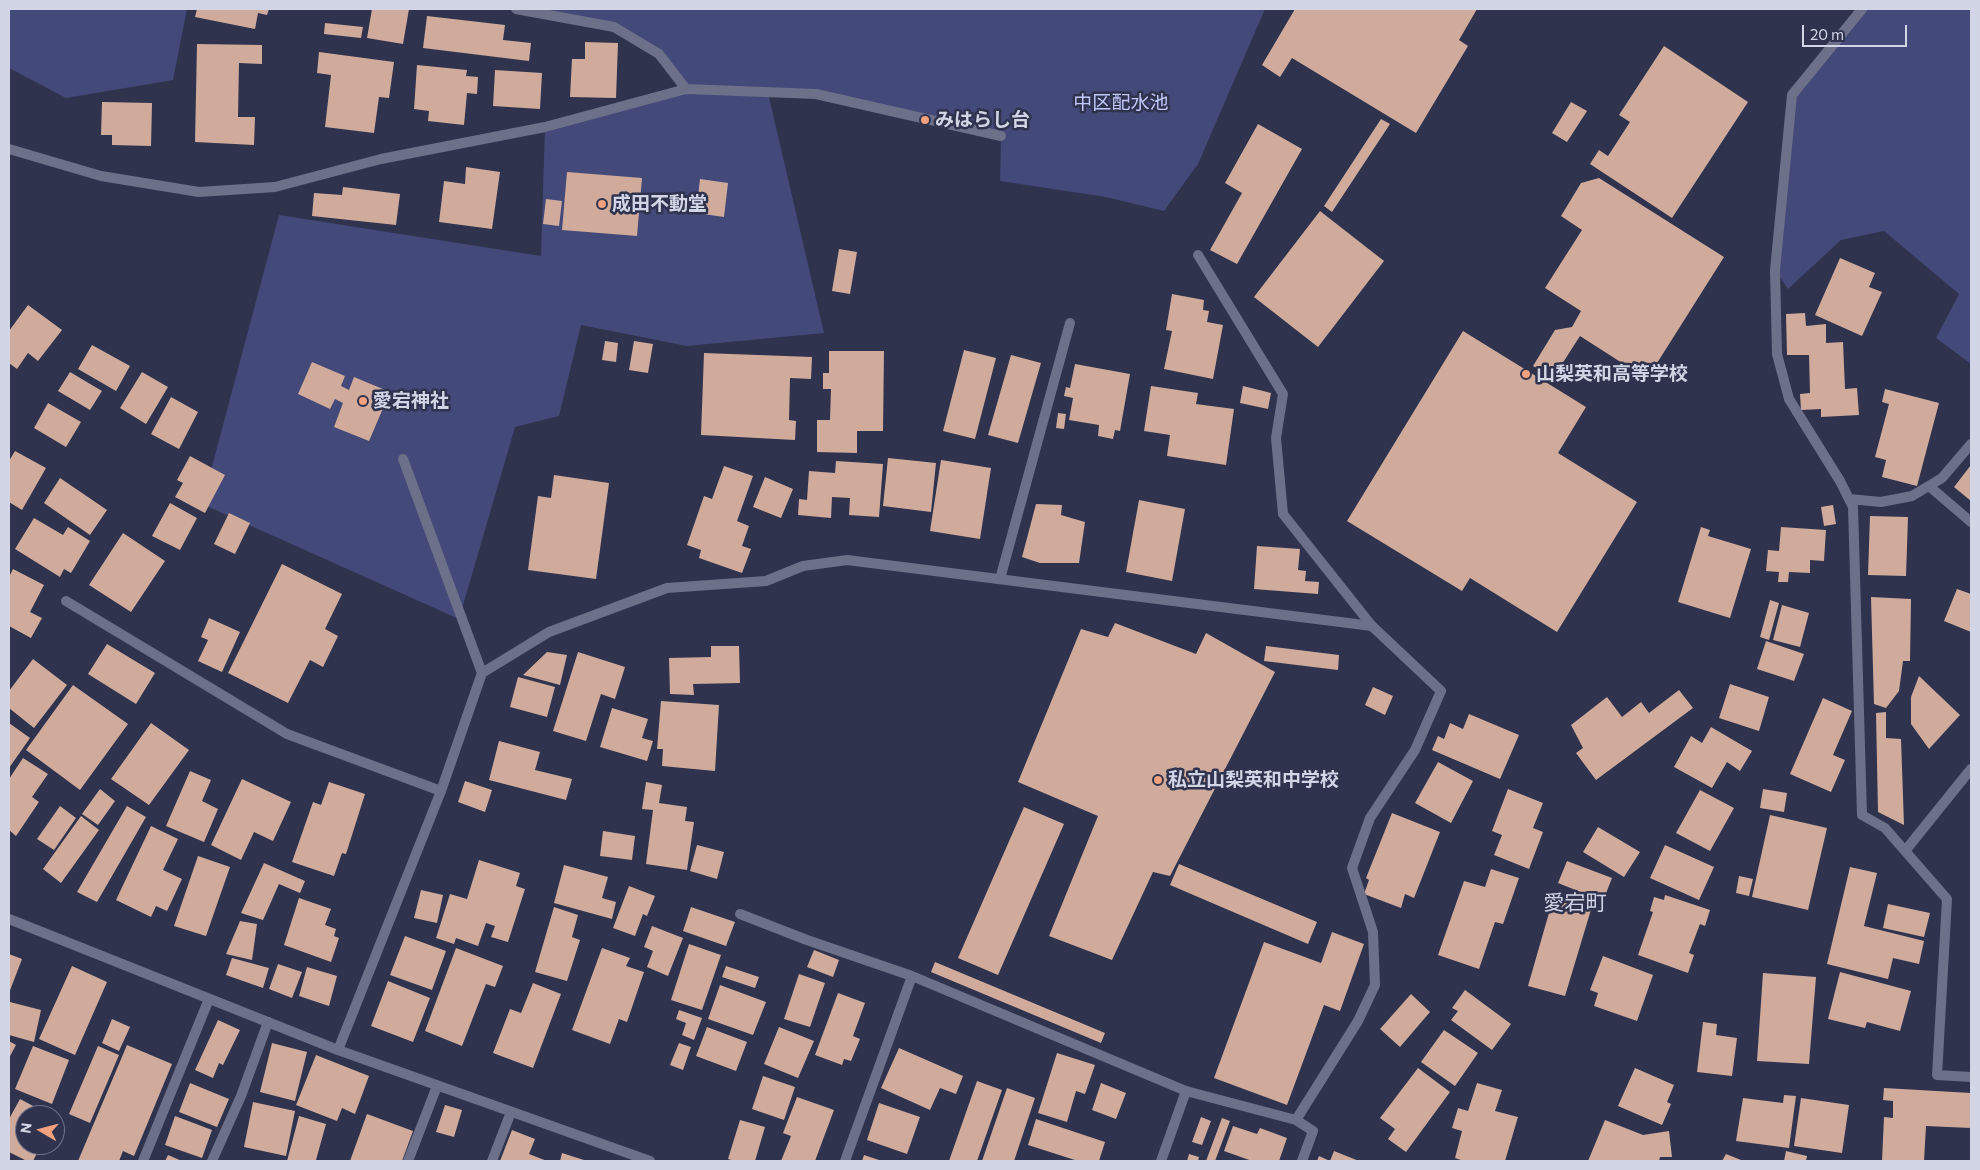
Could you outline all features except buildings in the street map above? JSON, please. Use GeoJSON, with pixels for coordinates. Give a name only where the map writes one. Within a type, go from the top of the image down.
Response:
{"type":"FeatureCollection","features":[{"type":"Feature","properties":{"kind":"street"},"geometry":{"type":"LineString","coordinates":[[516,9],[614,27],[659,54],[686,89]]}},
{"type":"Feature","properties":{"kind":"street"},"geometry":{"type":"LineString","coordinates":[[1862,9],[1792,95],[1775,270],[1777,354],[1789,399],[1840,481],[1853,507],[1862,815],[1885,828],[1947,899],[1937,1076],[1971,1077]]}},
{"type":"Feature","properties":{"kind":"street"},"geometry":{"type":"LineString","coordinates":[[9,149],[101,176],[199,192],[275,188],[381,159],[545,127],[686,89],[816,94],[1001,136]]}},
{"type":"Feature","properties":{"kind":"street"},"geometry":{"type":"LineString","coordinates":[[1198,255],[1283,394],[1276,438],[1283,514],[1372,626],[1441,691],[1414,750],[1370,818],[1352,868],[1372,932],[1374,985],[1358,1021],[1296,1120]]}},
{"type":"Feature","properties":{"kind":"street"},"geometry":{"type":"LineString","coordinates":[[1000,579],[1070,323]]}},
{"type":"Feature","properties":{"kind":"street"},"geometry":{"type":"LineString","coordinates":[[1849,499],[1881,502],[1912,496],[1942,478],[1971,444]]}},
{"type":"Feature","properties":{"kind":"street"},"geometry":{"type":"LineString","coordinates":[[403,459],[482,673]]}},
{"type":"Feature","properties":{"kind":"street"},"geometry":{"type":"LineString","coordinates":[[1929,486],[1971,522]]}},
{"type":"Feature","properties":{"kind":"street"},"geometry":{"type":"LineString","coordinates":[[338,1050],[441,791],[482,673],[549,632],[666,588],[766,582],[803,566],[847,560],[1372,626]]}},
{"type":"Feature","properties":{"kind":"street"},"geometry":{"type":"LineString","coordinates":[[66,601],[287,734],[441,791]]}},
{"type":"Feature","properties":{"kind":"street"},"geometry":{"type":"LineString","coordinates":[[1905,851],[1971,769]]}},
{"type":"Feature","properties":{"kind":"street"},"geometry":{"type":"LineString","coordinates":[[740,914],[807,940],[912,976],[1186,1090],[1296,1120],[1313,1131],[1302,1161]]}},
{"type":"Feature","properties":{"kind":"street"},"geometry":{"type":"LineString","coordinates":[[9,919],[338,1050],[650,1161]]}},
{"type":"Feature","properties":{"kind":"street"},"geometry":{"type":"LineString","coordinates":[[844,1161],[912,976]]}},
{"type":"Feature","properties":{"kind":"street"},"geometry":{"type":"LineString","coordinates":[[143,1161],[209,999]]}},
{"type":"Feature","properties":{"kind":"street"},"geometry":{"type":"LineString","coordinates":[[212,1161],[241,1096],[268,1022]]}},
{"type":"Feature","properties":{"kind":"street"},"geometry":{"type":"LineString","coordinates":[[408,1161],[437,1086]]}},
{"type":"Feature","properties":{"kind":"street"},"geometry":{"type":"LineString","coordinates":[[1161,1161],[1186,1090]]}},
{"type":"Feature","properties":{"kind":"street"},"geometry":{"type":"LineString","coordinates":[[492,1161],[511,1112]]}},
{"type":"Feature","properties":{"kind":"green space"},"geometry":{"type":"Polygon","coordinates":[[[9,9],[187,9],[173,80],[66,98],[9,68],[9,9]]]}},
{"type":"Feature","properties":{"kind":"green space","name":"中区配水池"},"geometry":{"type":"Polygon","coordinates":[[[516,9],[1265,9],[1198,164],[1164,211],[1106,197],[1000,181],[1001,137],[816,94],[768,93],[824,333],[687,346],[581,325],[559,416],[515,427],[459,619],[202,504],[279,215],[541,256],[545,127],[685,89],[659,54],[615,27],[516,9]]]}},
{"type":"Feature","properties":{"kind":"green space"},"geometry":{"type":"Polygon","coordinates":[[[1867,9],[1971,9],[1971,364],[1936,338],[1959,294],[1884,231],[1841,240],[1788,289],[1775,270],[1792,95],[1867,9]]]}},
{"type":"Feature","properties":{"kind":"place","name":"みはらし台"},"geometry":{"type":"Point","coordinates":[925,120]}},
{"type":"Feature","properties":{"kind":"place","name":"成田不動堂"},"geometry":{"type":"Point","coordinates":[602,204]}},
{"type":"Feature","properties":{"kind":"place","name":"山梨英和高等学校"},"geometry":{"type":"Point","coordinates":[1526,374]}},
{"type":"Feature","properties":{"kind":"place","name":"愛宕神社"},"geometry":{"type":"Point","coordinates":[363,401]}},
{"type":"Feature","properties":{"kind":"place","name":"私立山梨英和中学校"},"geometry":{"type":"Point","coordinates":[1158,780]}},
{"type":"Feature","properties":{"kind":"district","name":"愛宕町"},"geometry":{"type":"Point","coordinates":[1575,903]}}]}
